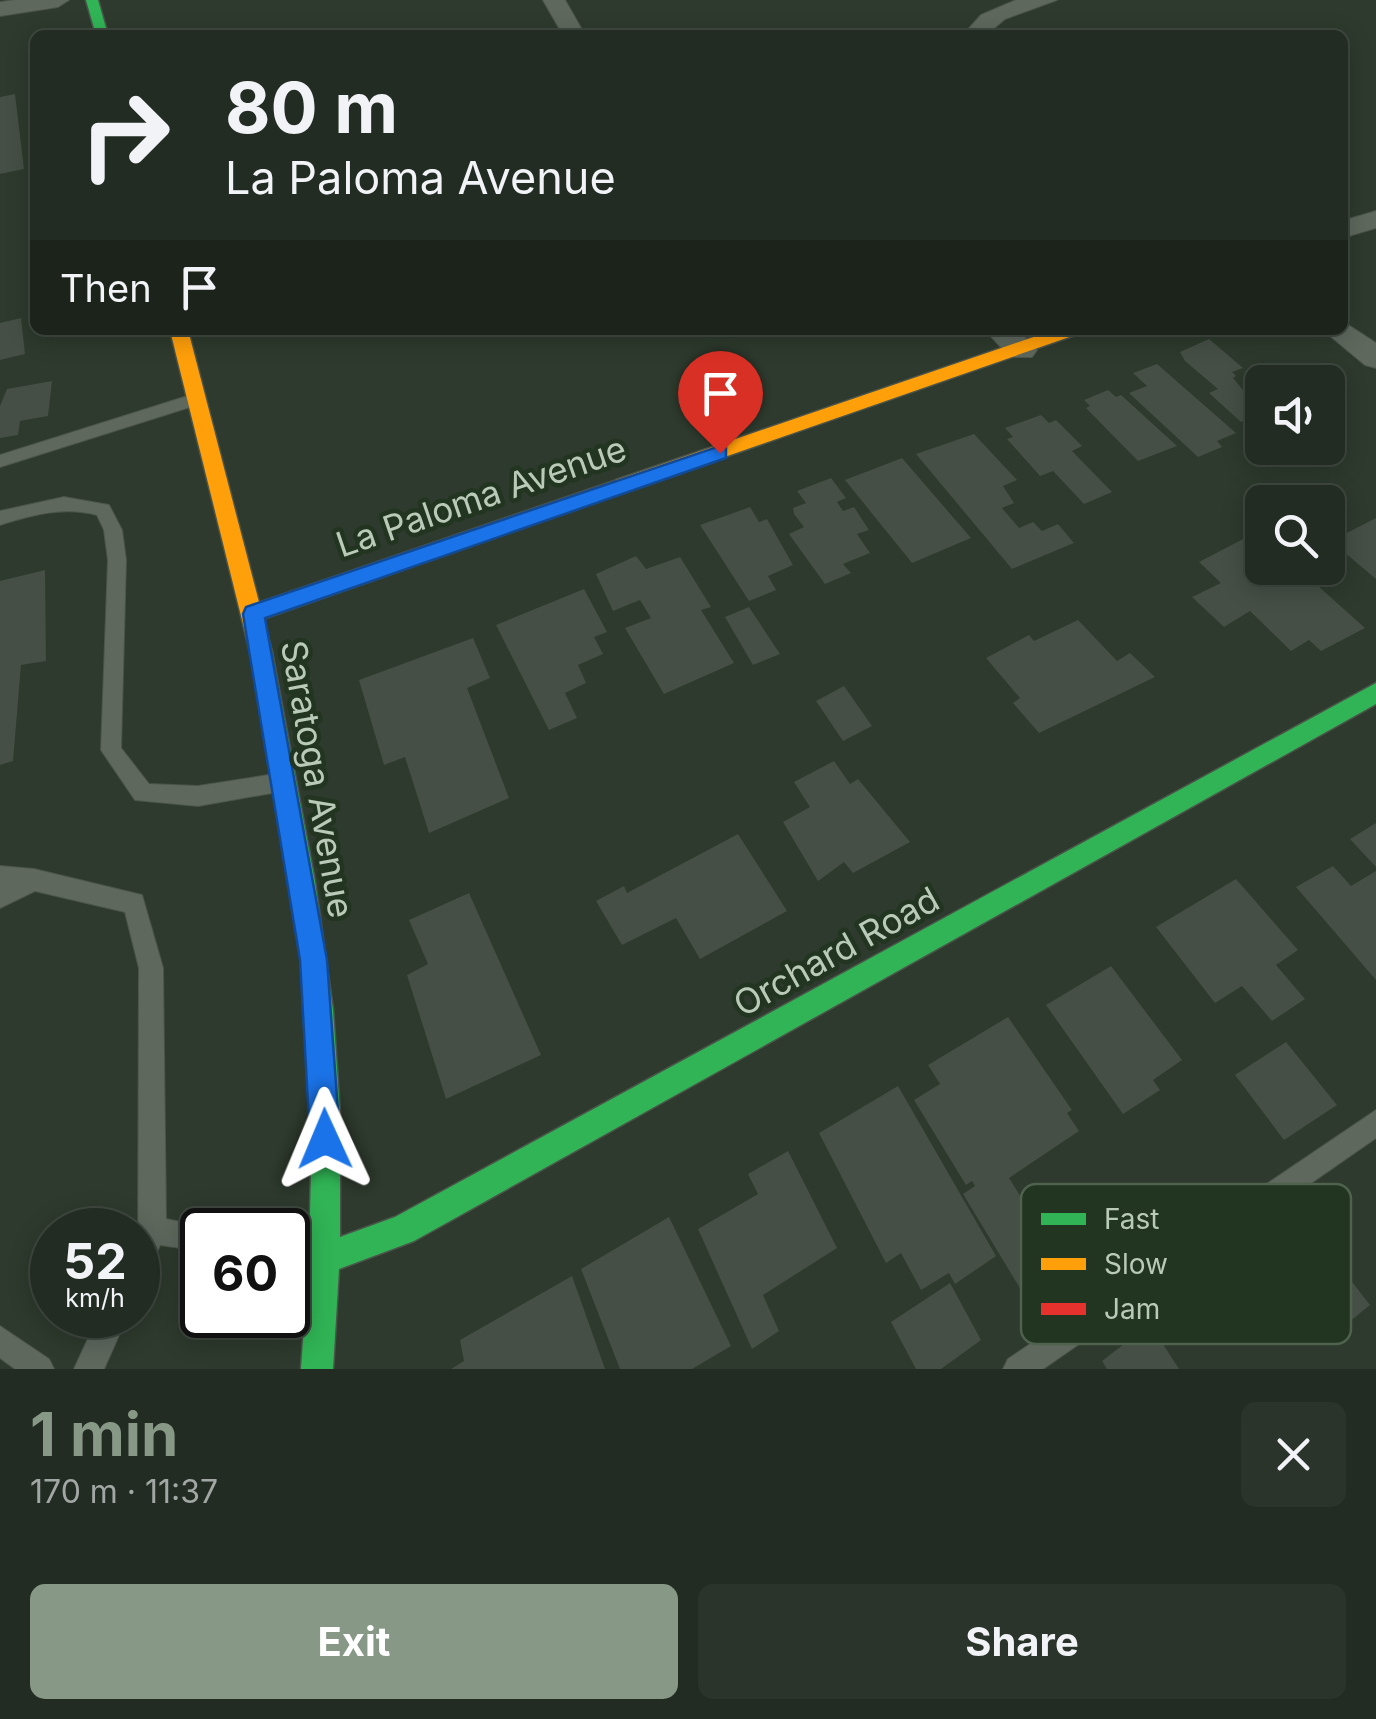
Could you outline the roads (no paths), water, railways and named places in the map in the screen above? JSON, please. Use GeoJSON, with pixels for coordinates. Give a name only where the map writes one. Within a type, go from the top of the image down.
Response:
{"type":"FeatureCollection","features":[{"type":"Feature","properties":{"kind":"street"},"geometry":{"type":"LineString","coordinates":[[0,9],[58,0]]}},
{"type":"Feature","properties":{"kind":"street"},"geometry":{"type":"LineString","coordinates":[[92,0],[101,30]]}},
{"type":"Feature","properties":{"kind":"street"},"geometry":{"type":"LineString","coordinates":[[554,0],[571,30]]}},
{"type":"Feature","properties":{"kind":"street"},"geometry":{"type":"LineString","coordinates":[[978,30],[984,21],[1010,7],[1046,0]]}},
{"type":"Feature","properties":{"kind":"street"},"geometry":{"type":"LineString","coordinates":[[1348,228],[1376,218]]}},
{"type":"Feature","properties":{"kind":"street","name":"Saratoga Avenue"},"geometry":{"type":"LineString","coordinates":[[180,335],[254,614],[314,960],[325,1099],[325,1258],[317,1369]]}},
{"type":"Feature","properties":{"kind":"street","name":"La Paloma Avenue"},"geometry":{"type":"LineString","coordinates":[[254,614],[1010,340],[1041,335]]}},
{"type":"Feature","properties":{"kind":"street"},"geometry":{"type":"LineString","coordinates":[[1345,335],[1376,358]]}},
{"type":"Feature","properties":{"kind":"street","name":"Orchard Road"},"geometry":{"type":"LineString","coordinates":[[325,1258],[403,1230],[1376,693]]}},
{"type":"Feature","properties":{"kind":"lane"},"geometry":{"type":"LineString","coordinates":[[0,461],[197,399]]}},
{"type":"Feature","properties":{"kind":"lane"},"geometry":{"type":"LineString","coordinates":[[0,518],[52,502],[83,503],[103,510],[113,530],[117,560],[111,750],[143,793],[198,796],[283,782]]}},
{"type":"Feature","properties":{"kind":"lane"},"geometry":{"type":"LineString","coordinates":[[0,877],[34,880],[134,903],[152,968],[152,1208]]}},
{"type":"Feature","properties":{"kind":"lane"},"geometry":{"type":"LineString","coordinates":[[0,897],[34,880]]}},
{"type":"Feature","properties":{"kind":"lane"},"geometry":{"type":"LineString","coordinates":[[1287,1184],[1376,1123]]}},
{"type":"Feature","properties":{"kind":"lane"},"geometry":{"type":"LineString","coordinates":[[310,1256],[325,1258]]}},
{"type":"Feature","properties":{"kind":"lane"},"geometry":{"type":"LineString","coordinates":[[89,1369],[103,1338]]}},
{"type":"Feature","properties":{"kind":"lane"},"geometry":{"type":"LineString","coordinates":[[0,1340],[39,1369]]}},
{"type":"Feature","properties":{"kind":"lane"},"geometry":{"type":"LineString","coordinates":[[1018,1369],[1054,1344]]}}]}
